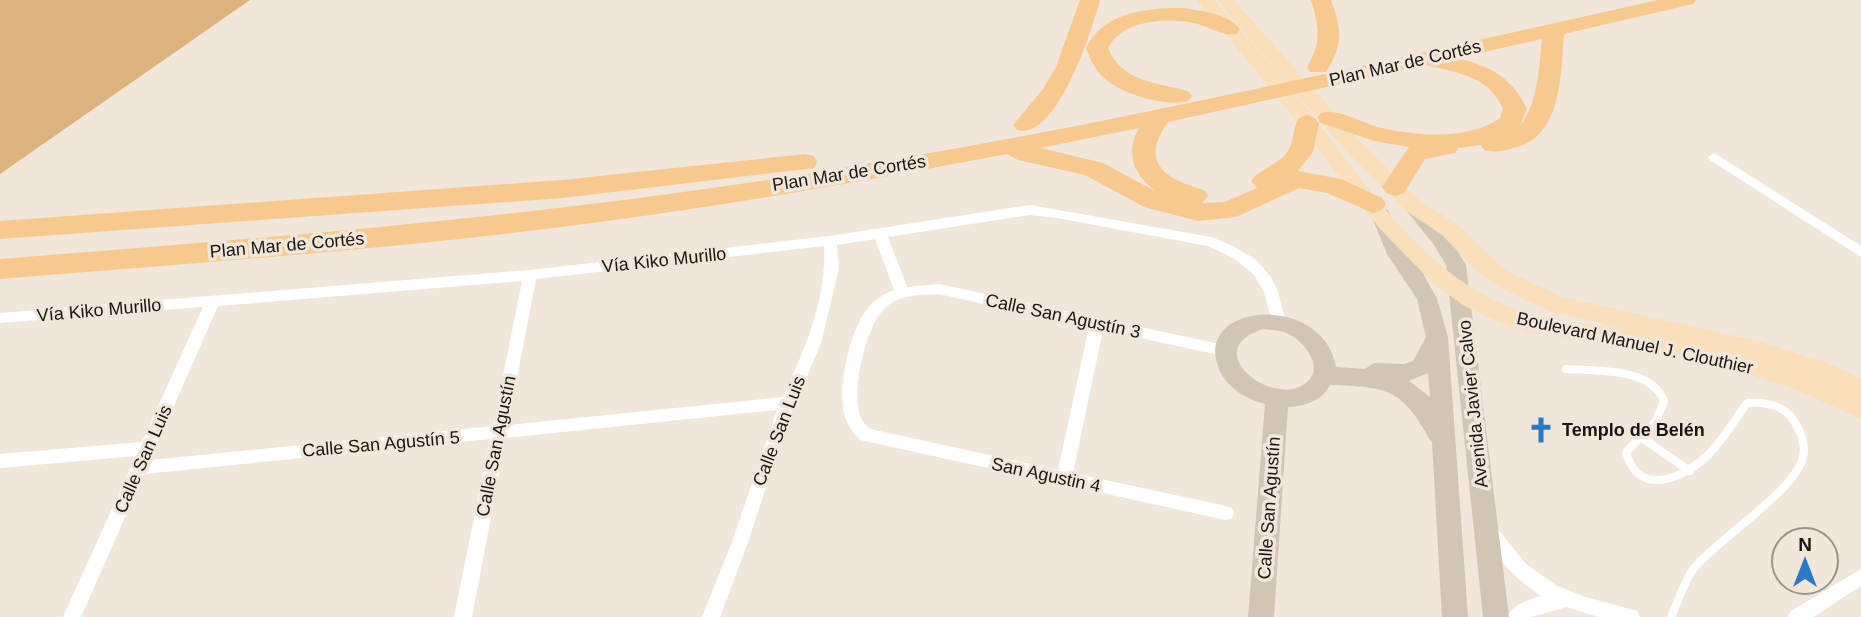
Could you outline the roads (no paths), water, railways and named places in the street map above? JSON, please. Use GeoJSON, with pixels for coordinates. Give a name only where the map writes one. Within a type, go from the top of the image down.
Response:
{"type":"FeatureCollection","features":[{"type":"Feature","properties":{"kind":"highway"},"geometry":{"type":"LineString","coordinates":[[1025,125],[1061,82],[1079,40],[1090,0]]}},
{"type":"Feature","properties":{"kind":"highway"},"geometry":{"type":"LineString","coordinates":[[1318,67],[1328,53],[1332,34],[1321,0]]}},
{"type":"Feature","properties":{"kind":"highway","name":"Plan Mar de Cortés"},"geometry":{"type":"LineString","coordinates":[[0,230],[562,189],[709,174],[858,154],[1180,96],[1629,0]]}},
{"type":"Feature","properties":{"kind":"highway","name":"Plan Mar de Cortés"},"geometry":{"type":"LineString","coordinates":[[0,268],[389,237],[620,211],[991,150],[1159,117],[1686,0]]}},
{"type":"Feature","properties":{"kind":"highway"},"geometry":{"type":"LineString","coordinates":[[1180,96],[1148,91],[1125,83],[1109,71],[1097,48],[1104,34],[1119,25],[1160,15],[1196,16],[1229,29]]}},
{"type":"Feature","properties":{"kind":"highway"},"geometry":{"type":"LineString","coordinates":[[1395,187],[1417,153],[1436,148],[1500,143],[1515,140],[1529,131],[1539,115],[1553,30]]}},
{"type":"Feature","properties":{"kind":"highway"},"geometry":{"type":"LineString","coordinates":[[1159,117],[1142,143],[1142,156],[1147,169],[1159,182],[1203,198],[1227,196],[1274,176],[1306,145],[1311,112],[1381,136],[1405,138],[1473,139],[1497,133],[1510,125],[1515,109],[1508,92],[1498,81],[1471,68],[1428,58]]}},
{"type":"Feature","properties":{"kind":"highway"},"geometry":{"type":"LineString","coordinates":[[991,150],[1032,153],[1069,160],[1094,169],[1153,201],[1198,212],[1227,211],[1296,179],[1332,185],[1377,210]]}},
{"type":"Feature","properties":{"kind":"main road","name":"Boulevard Manuel J. Clouthier"},"geometry":{"type":"LineString","coordinates":[[1205,0],[1254,60],[1412,205],[1450,230],[1497,274],[1529,293],[1557,304],[1757,350],[1814,368],[1861,389]]}},
{"type":"Feature","properties":{"kind":"main road","name":"Boulevard Manuel J. Clouthier"},"geometry":{"type":"LineString","coordinates":[[1225,0],[1275,56],[1377,210],[1439,275],[1481,305],[1503,315],[1533,323],[1648,343],[1749,365],[1803,383],[1861,409]]}},
{"type":"Feature","properties":{"kind":"street"},"geometry":{"type":"LineString","coordinates":[[1714,157],[1861,252]]}},
{"type":"Feature","properties":{"kind":"street","name":"Avenida Javier Calvo"},"geometry":{"type":"LineString","coordinates":[[1412,205],[1441,240],[1456,265],[1496,617]]}},
{"type":"Feature","properties":{"kind":"street","name":"Avenida Javier Calvo"},"geometry":{"type":"LineString","coordinates":[[1377,210],[1397,254],[1416,278],[1427,299],[1437,337],[1455,617]]}},
{"type":"Feature","properties":{"kind":"street","name":"Vía Kiko Murillo"},"geometry":{"type":"LineString","coordinates":[[0,318],[530,275],[830,241],[999,213],[1030,211],[1057,213],[1211,242],[1249,261],[1265,278],[1272,288],[1279,322]]}},
{"type":"Feature","properties":{"kind":"street"},"geometry":{"type":"LineString","coordinates":[[880,234],[901,290]]}},
{"type":"Feature","properties":{"kind":"street","name":"Calle San Luis"},"geometry":{"type":"LineString","coordinates":[[711,617],[740,542],[774,438],[814,343],[832,269],[830,241]]}},
{"type":"Feature","properties":{"kind":"street","name":"Calle San Agustín"},"geometry":{"type":"LineString","coordinates":[[463,617],[530,275]]}},
{"type":"Feature","properties":{"kind":"street","name":"Calle San Agustín 3"},"geometry":{"type":"LineString","coordinates":[[901,290],[939,289],[1224,350]]}},
{"type":"Feature","properties":{"kind":"street","name":"San Agustin 4"},"geometry":{"type":"LineString","coordinates":[[901,290],[866,319],[856,343],[850,408],[855,426],[865,435],[1226,513]]}},
{"type":"Feature","properties":{"kind":"street","name":"Calle San Luis"},"geometry":{"type":"LineString","coordinates":[[72,617],[213,301]]}},
{"type":"Feature","properties":{"kind":"street"},"geometry":{"type":"LineString","coordinates":[[1263,320],[1279,322],[1304,333],[1315,342],[1325,369],[1319,387],[1308,395],[1277,399],[1260,395],[1233,375],[1226,363],[1224,350],[1228,338],[1236,329],[1263,320]]}},
{"type":"Feature","properties":{"kind":"street"},"geometry":{"type":"LineString","coordinates":[[1065,479],[1097,323]]}},
{"type":"Feature","properties":{"kind":"street"},"geometry":{"type":"LineString","coordinates":[[1325,369],[1405,373],[1421,368],[1437,337]]}},
{"type":"Feature","properties":{"kind":"street"},"geometry":{"type":"LineString","coordinates":[[1325,369],[1341,376],[1386,382],[1408,391],[1420,402],[1444,444]]}},
{"type":"Feature","properties":{"kind":"street","name":"Calle San Agustín"},"geometry":{"type":"LineString","coordinates":[[1261,617],[1277,399]]}},
{"type":"Feature","properties":{"kind":"street","name":"Calle San Agustín 5"},"geometry":{"type":"LineString","coordinates":[[139,467],[790,403]]}},
{"type":"Feature","properties":{"kind":"street"},"geometry":{"type":"LineString","coordinates":[[0,461],[148,448]]}},
{"type":"Feature","properties":{"kind":"street"},"geometry":{"type":"LineString","coordinates":[[1486,527],[1518,569],[1532,582],[1564,600],[1631,617]]}},
{"type":"Feature","properties":{"kind":"street"},"geometry":{"type":"LineString","coordinates":[[1797,617],[1861,577]]}},
{"type":"Feature","properties":{"kind":"street"},"geometry":{"type":"LineString","coordinates":[[1517,617],[1526,610],[1545,603],[1564,600]]}},
{"type":"Feature","properties":{"kind":"lane"},"geometry":{"type":"LineString","coordinates":[[1566,369],[1635,375],[1657,387],[1662,396],[1661,414],[1626,452],[1632,467],[1648,480],[1662,481],[1690,471],[1717,448],[1747,403],[1755,401],[1775,405],[1790,414],[1802,434],[1803,458],[1782,491],[1709,552],[1692,570],[1671,617]]}},
{"type":"Feature","properties":{"kind":"lane"},"geometry":{"type":"LineString","coordinates":[[1639,436],[1690,471]]}},
{"type":"Feature","properties":{"kind":"place","name":"Templo de Belén"},"geometry":{"type":"Point","coordinates":[1541,430]}}]}
